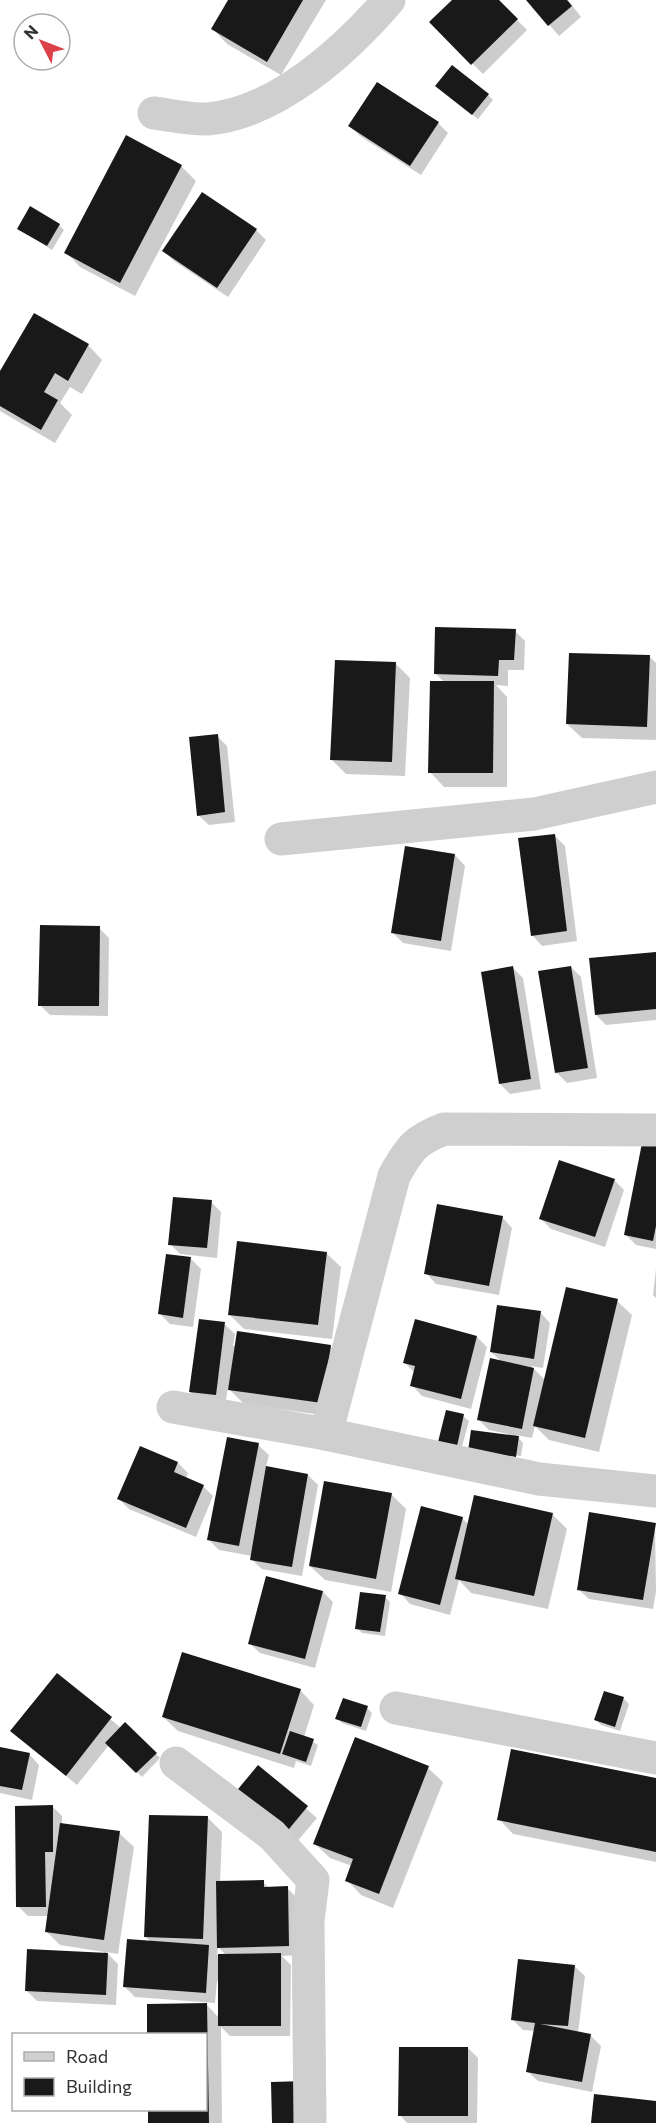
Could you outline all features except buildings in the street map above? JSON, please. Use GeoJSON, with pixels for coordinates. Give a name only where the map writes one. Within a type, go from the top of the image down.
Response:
{"type":"FeatureCollection","features":[{"type":"Feature","properties":{"kind":"street"},"geometry":{"type":"LineString","coordinates":[[154,113],[208,119],[254,109],[324,65],[389,0]]}},
{"type":"Feature","properties":{"kind":"street"},"geometry":{"type":"LineString","coordinates":[[281,839],[534,814],[656,787]]}},
{"type":"Feature","properties":{"kind":"street"},"geometry":{"type":"LineString","coordinates":[[326,1434],[394,1176],[408,1151],[423,1137],[444,1129],[656,1130]]}},
{"type":"Feature","properties":{"kind":"street"},"geometry":{"type":"LineString","coordinates":[[172,1407],[326,1434],[539,1479],[656,1491]]}},
{"type":"Feature","properties":{"kind":"street"},"geometry":{"type":"LineString","coordinates":[[396,1708],[656,1758]]}},
{"type":"Feature","properties":{"kind":"street"},"geometry":{"type":"LineString","coordinates":[[176,1763],[272,1835],[312,1881],[308,1921],[310,2123]]}}]}
